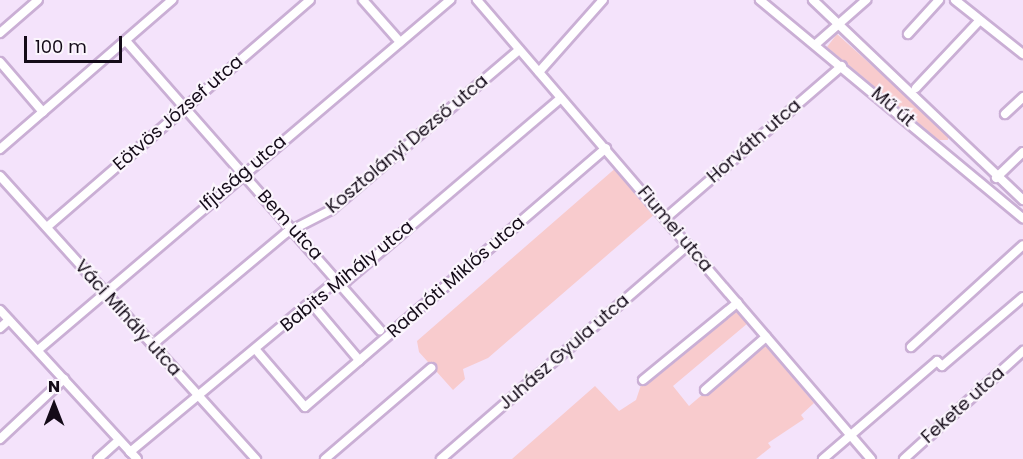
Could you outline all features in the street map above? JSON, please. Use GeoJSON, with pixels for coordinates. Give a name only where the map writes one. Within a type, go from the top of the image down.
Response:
{"type":"FeatureCollection","features":[{"type":"Feature","properties":{"kind":"street"},"geometry":{"type":"LineString","coordinates":[[0,33],[38,0]]}},
{"type":"Feature","properties":{"kind":"street"},"geometry":{"type":"LineString","coordinates":[[0,149],[172,0]]}},
{"type":"Feature","properties":{"kind":"street","name":"Eötvös József utca"},"geometry":{"type":"LineString","coordinates":[[46,227],[310,0]]}},
{"type":"Feature","properties":{"kind":"street"},"geometry":{"type":"LineString","coordinates":[[363,0],[400,42]]}},
{"type":"Feature","properties":{"kind":"street","name":"Ifjúság utca"},"geometry":{"type":"LineString","coordinates":[[38,350],[104,290],[450,0]]}},
{"type":"Feature","properties":{"kind":"street","name":"Fiumei utca"},"geometry":{"type":"LineString","coordinates":[[477,0],[667,217],[688,245],[871,459]]}},
{"type":"Feature","properties":{"kind":"street"},"geometry":{"type":"LineString","coordinates":[[539,72],[603,0]]}},
{"type":"Feature","properties":{"kind":"street","name":"Mű út"},"geometry":{"type":"LineString","coordinates":[[760,0],[816,44],[1023,218]]}},
{"type":"Feature","properties":{"kind":"street"},"geometry":{"type":"LineString","coordinates":[[813,0],[837,26],[996,178],[1023,200]]}},
{"type":"Feature","properties":{"kind":"street"},"geometry":{"type":"LineString","coordinates":[[816,44],[866,0]]}},
{"type":"Feature","properties":{"kind":"street"},"geometry":{"type":"LineString","coordinates":[[908,33],[939,0]]}},
{"type":"Feature","properties":{"kind":"street"},"geometry":{"type":"LineString","coordinates":[[955,0],[1023,54]]}},
{"type":"Feature","properties":{"kind":"street"},"geometry":{"type":"LineString","coordinates":[[916,88],[980,20]]}},
{"type":"Feature","properties":{"kind":"street","name":"Bem utca"},"geometry":{"type":"LineString","coordinates":[[126,41],[296,230],[336,281],[380,330]]}},
{"type":"Feature","properties":{"kind":"street","name":"Kosztolányi Dezső utca"},"geometry":{"type":"LineString","coordinates":[[152,345],[296,230],[331,210],[519,50]]}},
{"type":"Feature","properties":{"kind":"street"},"geometry":{"type":"LineString","coordinates":[[0,62],[43,112]]}},
{"type":"Feature","properties":{"kind":"street","name":"Horváth utca"},"geometry":{"type":"LineString","coordinates":[[667,217],[842,66]]}},
{"type":"Feature","properties":{"kind":"street"},"geometry":{"type":"LineString","coordinates":[[1005,114],[1023,97]]}},
{"type":"Feature","properties":{"kind":"street","name":"Babits Mihály utca"},"geometry":{"type":"LineString","coordinates":[[130,452],[256,350],[336,281],[346,281],[561,98]]}},
{"type":"Feature","properties":{"kind":"street","name":"Radnóti Miklós utca"},"geometry":{"type":"LineString","coordinates":[[256,350],[305,407],[606,148]]}},
{"type":"Feature","properties":{"kind":"street"},"geometry":{"type":"LineString","coordinates":[[996,178],[1023,152]]}},
{"type":"Feature","properties":{"kind":"street","name":"Váci Mihály utca"},"geometry":{"type":"LineString","coordinates":[[0,176],[256,459]]}},
{"type":"Feature","properties":{"kind":"street","name":"Juhász Gyula utca"},"geometry":{"type":"LineString","coordinates":[[441,459],[688,245]]}},
{"type":"Feature","properties":{"kind":"street"},"geometry":{"type":"LineString","coordinates":[[911,347],[1023,245]]}},
{"type":"Feature","properties":{"kind":"street"},"geometry":{"type":"LineString","coordinates":[[823,459],[851,438],[937,361],[942,366],[1023,297]]}},
{"type":"Feature","properties":{"kind":"street"},"geometry":{"type":"LineString","coordinates":[[311,303],[359,360]]}},
{"type":"Feature","properties":{"kind":"street"},"geometry":{"type":"LineString","coordinates":[[643,380],[737,303]]}},
{"type":"Feature","properties":{"kind":"street"},"geometry":{"type":"LineString","coordinates":[[0,310],[137,459]]}},
{"type":"Feature","properties":{"kind":"street"},"geometry":{"type":"LineString","coordinates":[[0,327],[9,320]]}},
{"type":"Feature","properties":{"kind":"street"},"geometry":{"type":"LineString","coordinates":[[705,390],[766,337]]}},
{"type":"Feature","properties":{"kind":"street","name":"Fekete utca"},"geometry":{"type":"LineString","coordinates":[[904,459],[1023,351]]}},
{"type":"Feature","properties":{"kind":"street"},"geometry":{"type":"LineString","coordinates":[[325,459],[431,368]]}},
{"type":"Feature","properties":{"kind":"street"},"geometry":{"type":"LineString","coordinates":[[0,439],[64,379]]}},
{"type":"Feature","properties":{"kind":"street"},"geometry":{"type":"LineString","coordinates":[[98,459],[119,440]]}},
{"type":"Feature","properties":{"kind":"shaded area"},"geometry":{"type":"Polygon","coordinates":[[[837,34],[948,134],[948,140],[939,140],[827,47],[837,34]]]}},
{"type":"Feature","properties":{"kind":"shaded area"},"geometry":{"type":"Polygon","coordinates":[[[618,166],[656,213],[488,358],[463,369],[465,379],[453,390],[419,352],[417,341],[618,166]]]}},
{"type":"Feature","properties":{"kind":"shaded area"},"geometry":{"type":"Polygon","coordinates":[[[734,307],[748,323],[673,386],[689,406],[763,343],[814,403],[801,415],[804,419],[768,443],[771,447],[756,459],[512,459],[595,386],[619,411],[636,400],[641,385],[734,307]]]}}]}
